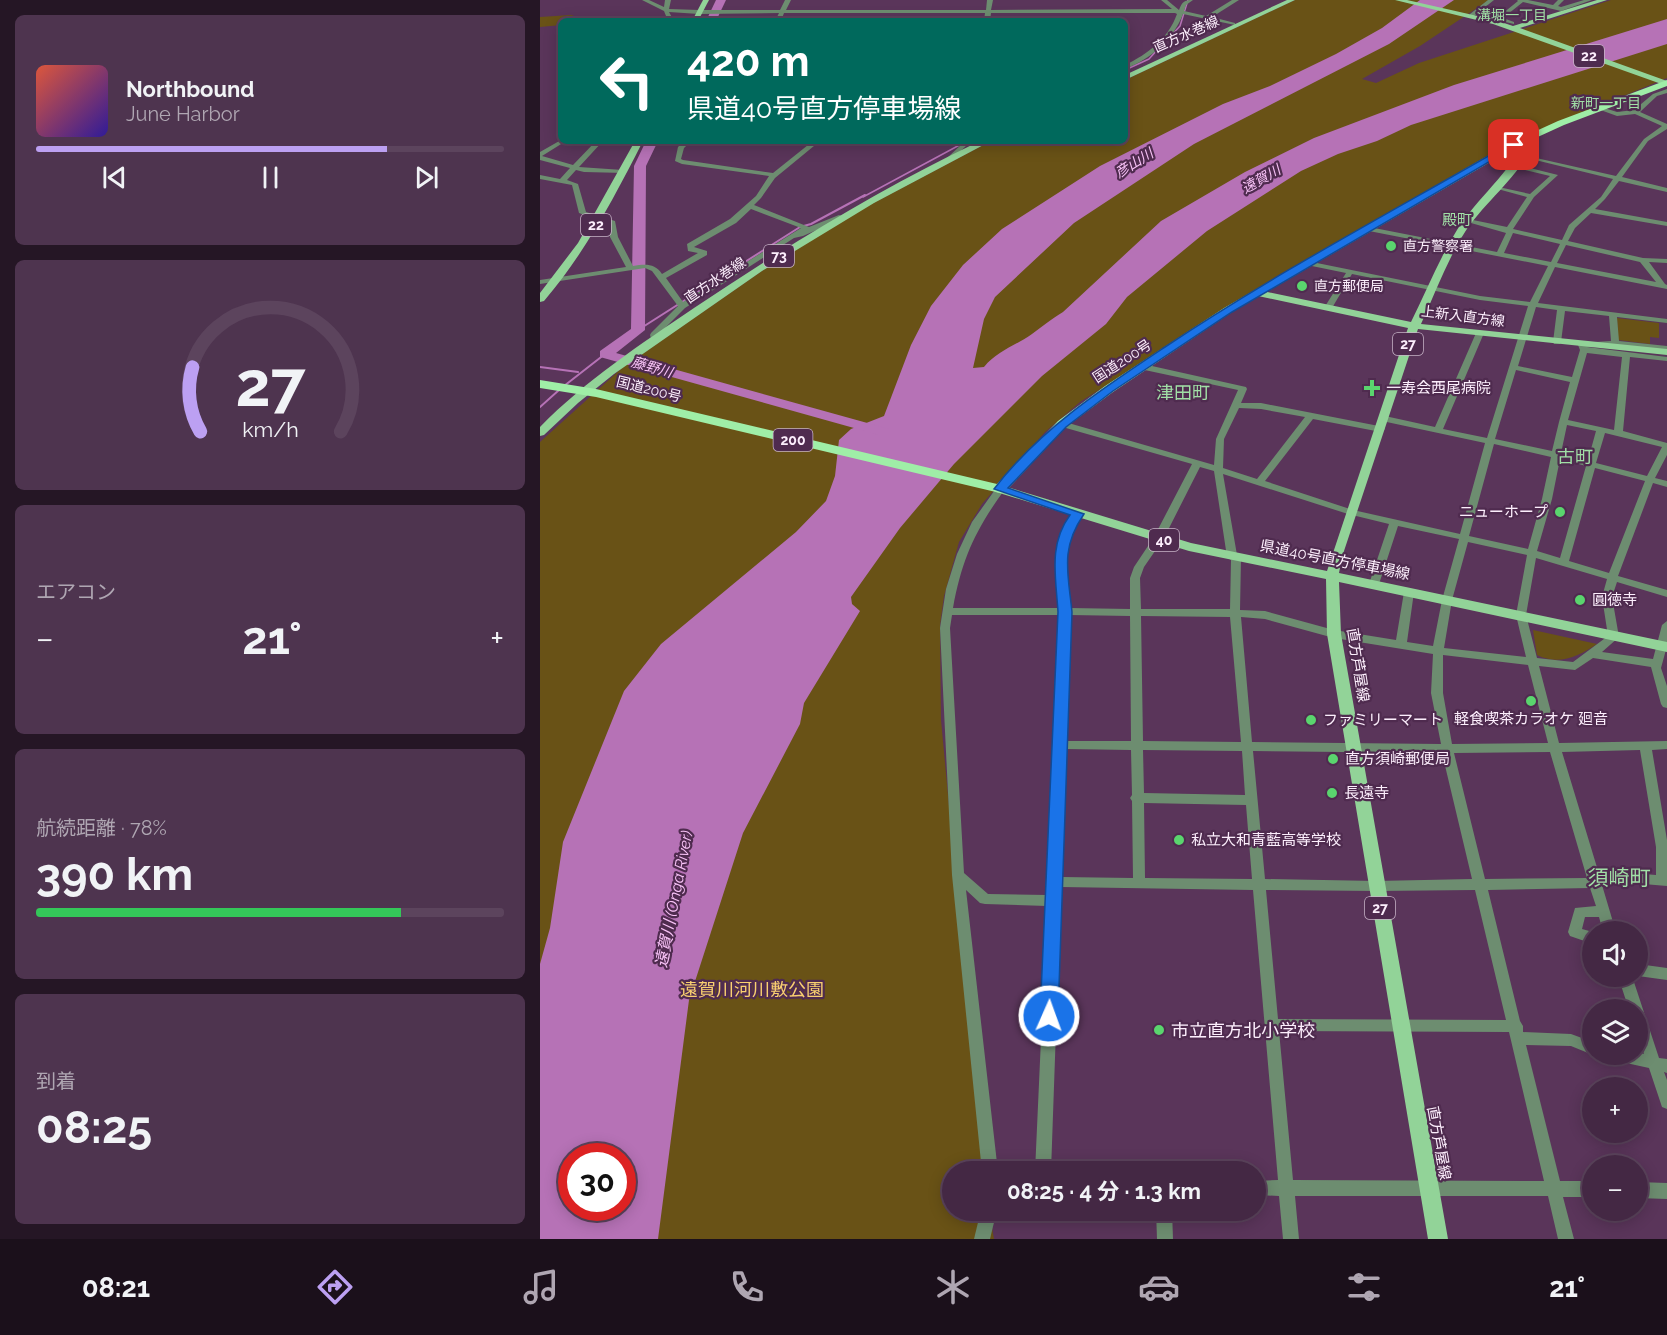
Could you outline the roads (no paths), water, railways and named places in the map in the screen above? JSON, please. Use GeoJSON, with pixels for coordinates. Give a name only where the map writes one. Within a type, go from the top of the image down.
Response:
{"type":"FeatureCollection","features":[{"type":"Feature","properties":{"kind":"highway","name":"国道200号"},"geometry":{"type":"LineString","coordinates":[[540,384],[590,392],[996,488],[1080,409],[1307,263],[1532,136],[1598,108],[1665,84]]}},
{"type":"Feature","properties":{"kind":"main road"},"geometry":{"type":"LineString","coordinates":[[702,18],[706,0]]}},
{"type":"Feature","properties":{"kind":"main road"},"geometry":{"type":"LineString","coordinates":[[698,18],[711,0]]}},
{"type":"Feature","properties":{"kind":"main road","name":"直方水巻線"},"geometry":{"type":"LineString","coordinates":[[1128,77],[1216,38],[1292,0]]}},
{"type":"Feature","properties":{"kind":"main road"},"geometry":{"type":"LineString","coordinates":[[1398,0],[1470,14],[1516,27],[1604,0]]}},
{"type":"Feature","properties":{"kind":"main road","name":"22"},"geometry":{"type":"LineString","coordinates":[[1516,27],[1665,84]]}},
{"type":"Feature","properties":{"kind":"main road","name":"直方芦屋線"},"geometry":{"type":"LineString","coordinates":[[1438,1239],[1334,634],[1332,576],[1351,512],[1415,326],[1432,288],[1468,221],[1514,166],[1532,136]]}},
{"type":"Feature","properties":{"kind":"main road","name":"22"},"geometry":{"type":"LineString","coordinates":[[540,299],[598,218],[634,144]]}},
{"type":"Feature","properties":{"kind":"main road","name":"直方水巻線"},"geometry":{"type":"LineString","coordinates":[[540,433],[655,340],[782,254],[843,217],[981,144]]}},
{"type":"Feature","properties":{"kind":"main road","name":"22"},"geometry":{"type":"LineString","coordinates":[[540,293],[555,280]]}},
{"type":"Feature","properties":{"kind":"main road","name":"上新入直方線"},"geometry":{"type":"LineString","coordinates":[[1258,293],[1415,326],[1583,347],[1667,350]]}},
{"type":"Feature","properties":{"kind":"main road","name":"県道40号直方停車場線"},"geometry":{"type":"LineString","coordinates":[[996,488],[1159,538],[1234,558],[1374,584],[1663,647]]}},
{"type":"Feature","properties":{"kind":"street"},"geometry":{"type":"LineString","coordinates":[[645,0],[667,11]]}},
{"type":"Feature","properties":{"kind":"street"},"geometry":{"type":"LineString","coordinates":[[668,0],[667,11],[670,18]]}},
{"type":"Feature","properties":{"kind":"street"},"geometry":{"type":"LineString","coordinates":[[780,18],[788,0]]}},
{"type":"Feature","properties":{"kind":"street"},"geometry":{"type":"LineString","coordinates":[[988,18],[990,0]]}},
{"type":"Feature","properties":{"kind":"street"},"geometry":{"type":"LineString","coordinates":[[1164,0],[1179,12]]}},
{"type":"Feature","properties":{"kind":"street"},"geometry":{"type":"LineString","coordinates":[[1128,66],[1145,58],[1177,26],[1179,12],[1190,0]]}},
{"type":"Feature","properties":{"kind":"street"},"geometry":{"type":"LineString","coordinates":[[1207,18],[1236,0]]}},
{"type":"Feature","properties":{"kind":"street"},"geometry":{"type":"LineString","coordinates":[[1470,14],[1491,0]]}},
{"type":"Feature","properties":{"kind":"street"},"geometry":{"type":"LineString","coordinates":[[1516,27],[1499,19],[1521,0],[1561,9],[1589,0]]}},
{"type":"Feature","properties":{"kind":"street"},"geometry":{"type":"LineString","coordinates":[[1554,7],[1561,0]]}},
{"type":"Feature","properties":{"kind":"street"},"geometry":{"type":"LineString","coordinates":[[653,10],[704,12],[1179,12],[1233,24]]}},
{"type":"Feature","properties":{"kind":"street"},"geometry":{"type":"LineString","coordinates":[[1216,38],[1233,24],[1256,18]]}},
{"type":"Feature","properties":{"kind":"street"},"geometry":{"type":"LineString","coordinates":[[1636,112],[1665,84]]}},
{"type":"Feature","properties":{"kind":"street"},"geometry":{"type":"LineString","coordinates":[[1598,108],[1617,114],[1636,112],[1667,126]]}},
{"type":"Feature","properties":{"kind":"street"},"geometry":{"type":"LineString","coordinates":[[1566,1239],[1447,748],[1437,693],[1438,651],[1447,600],[1463,539],[1532,306],[1572,227],[1592,211],[1646,140],[1667,126]]}},
{"type":"Feature","properties":{"kind":"street"},"geometry":{"type":"LineString","coordinates":[[540,157],[559,144]]}},
{"type":"Feature","properties":{"kind":"street"},"geometry":{"type":"LineString","coordinates":[[563,180],[597,144]]}},
{"type":"Feature","properties":{"kind":"street"},"geometry":{"type":"LineString","coordinates":[[686,144],[678,153],[677,160],[682,162],[774,175]]}},
{"type":"Feature","properties":{"kind":"street"},"geometry":{"type":"LineString","coordinates":[[662,277],[704,253],[691,249],[690,246],[733,221],[770,184],[774,175],[813,144]]}},
{"type":"Feature","properties":{"kind":"street"},"geometry":{"type":"LineString","coordinates":[[948,160],[965,144]]}},
{"type":"Feature","properties":{"kind":"street"},"geometry":{"type":"LineString","coordinates":[[1521,155],[1667,190]]}},
{"type":"Feature","properties":{"kind":"street"},"geometry":{"type":"LineString","coordinates":[[540,157],[576,168],[620,172]]}},
{"type":"Feature","properties":{"kind":"street"},"geometry":{"type":"LineString","coordinates":[[1499,255],[1509,231],[1531,195],[1555,176],[1514,166]]}},
{"type":"Feature","properties":{"kind":"street"},"geometry":{"type":"LineString","coordinates":[[540,177],[575,184],[583,213],[612,223],[615,237],[631,269]]}},
{"type":"Feature","properties":{"kind":"street"},"geometry":{"type":"LineString","coordinates":[[540,187],[553,180]]}},
{"type":"Feature","properties":{"kind":"street"},"geometry":{"type":"LineString","coordinates":[[1496,187],[1531,195]]}},
{"type":"Feature","properties":{"kind":"street"},"geometry":{"type":"LineString","coordinates":[[655,340],[654,335],[682,306],[791,236],[801,234],[806,227],[750,206]]}},
{"type":"Feature","properties":{"kind":"street"},"geometry":{"type":"LineString","coordinates":[[1592,211],[1667,224]]}},
{"type":"Feature","properties":{"kind":"street"},"geometry":{"type":"LineString","coordinates":[[782,254],[780,249],[801,234],[830,219],[843,217]]}},
{"type":"Feature","properties":{"kind":"street"},"geometry":{"type":"LineString","coordinates":[[1468,221],[1643,260],[1667,261]]}},
{"type":"Feature","properties":{"kind":"street"},"geometry":{"type":"LineString","coordinates":[[1369,229],[1665,286]]}},
{"type":"Feature","properties":{"kind":"street"},"geometry":{"type":"LineString","coordinates":[[1643,260],[1665,286]]}},
{"type":"Feature","properties":{"kind":"street"},"geometry":{"type":"LineString","coordinates":[[1307,263],[1532,306],[1667,321]]}},
{"type":"Feature","properties":{"kind":"street"},"geometry":{"type":"LineString","coordinates":[[540,282],[645,266],[655,269],[682,306]]}},
{"type":"Feature","properties":{"kind":"street"},"geometry":{"type":"LineString","coordinates":[[1328,308],[1350,272]]}},
{"type":"Feature","properties":{"kind":"street"},"geometry":{"type":"LineString","coordinates":[[1557,342],[1562,309]]}},
{"type":"Feature","properties":{"kind":"street"},"geometry":{"type":"LineString","coordinates":[[1613,315],[1615,343]]}},
{"type":"Feature","properties":{"kind":"street"},"geometry":{"type":"LineString","coordinates":[[1438,431],[1480,333]]}},
{"type":"Feature","properties":{"kind":"street"},"geometry":{"type":"LineString","coordinates":[[1583,347],[1615,343],[1667,350]]}},
{"type":"Feature","properties":{"kind":"street"},"geometry":{"type":"LineString","coordinates":[[1583,347],[1626,355],[1667,359]]}},
{"type":"Feature","properties":{"kind":"street"},"geometry":{"type":"LineString","coordinates":[[1583,347],[1532,553],[1521,615],[1554,746],[1607,921]]}},
{"type":"Feature","properties":{"kind":"street"},"geometry":{"type":"LineString","coordinates":[[1618,433],[1626,355]]}},
{"type":"Feature","properties":{"kind":"street"},"geometry":{"type":"LineString","coordinates":[[1513,366],[1574,380]]}},
{"type":"Feature","properties":{"kind":"street"},"geometry":{"type":"LineString","coordinates":[[1143,367],[1243,389],[1220,439],[1218,469],[1234,558],[1235,613],[1290,1239]]}},
{"type":"Feature","properties":{"kind":"street"},"geometry":{"type":"LineString","coordinates":[[1237,405],[1262,406],[1311,415],[1438,431],[1557,455],[1667,484]]}},
{"type":"Feature","properties":{"kind":"street"},"geometry":{"type":"LineString","coordinates":[[1258,482],[1311,415]]}},
{"type":"Feature","properties":{"kind":"street"},"geometry":{"type":"LineString","coordinates":[[947,611],[1264,615],[1334,634],[1401,645],[1533,663],[1575,666],[1614,637],[1607,597],[1650,479],[1667,446],[1563,422]]}},
{"type":"Feature","properties":{"kind":"street"},"geometry":{"type":"LineString","coordinates":[[1062,424],[1218,469],[1351,512],[1532,553],[1667,594]]}},
{"type":"Feature","properties":{"kind":"street"},"geometry":{"type":"LineString","coordinates":[[1564,562],[1601,430]]}},
{"type":"Feature","properties":{"kind":"street"},"geometry":{"type":"LineString","coordinates":[[1139,883],[1136,798],[1135,578],[1139,567],[1159,538],[1197,464]]}},
{"type":"Feature","properties":{"kind":"street"},"geometry":{"type":"LineString","coordinates":[[989,1161],[958,875],[946,675],[947,611],[953,579],[966,539],[996,488]]}},
{"type":"Feature","properties":{"kind":"street"},"geometry":{"type":"LineString","coordinates":[[1043,1161],[1065,612],[1060,552],[1066,530],[1078,514]]}},
{"type":"Feature","properties":{"kind":"street"},"geometry":{"type":"LineString","coordinates":[[1374,584],[1394,523]]}},
{"type":"Feature","properties":{"kind":"street"},"geometry":{"type":"LineString","coordinates":[[1401,645],[1409,592]]}},
{"type":"Feature","properties":{"kind":"street"},"geometry":{"type":"LineString","coordinates":[[1667,625],[1657,664],[1667,704]]}},
{"type":"Feature","properties":{"kind":"street"},"geometry":{"type":"LineString","coordinates":[[1593,654],[1657,664]]}},
{"type":"Feature","properties":{"kind":"street"},"geometry":{"type":"LineString","coordinates":[[1059,744],[1353,748],[1667,745]]}},
{"type":"Feature","properties":{"kind":"street"},"geometry":{"type":"LineString","coordinates":[[1054,882],[1482,886],[1594,883],[1606,876],[1665,881],[1662,847],[1645,745]]}},
{"type":"Feature","properties":{"kind":"street"},"geometry":{"type":"LineString","coordinates":[[1136,798],[1251,800]]}},
{"type":"Feature","properties":{"kind":"street"},"geometry":{"type":"LineString","coordinates":[[958,875],[985,899],[1053,901]]}},
{"type":"Feature","properties":{"kind":"street"},"geometry":{"type":"LineString","coordinates":[[1582,934],[1575,932],[1580,912],[1604,911]]}},
{"type":"Feature","properties":{"kind":"street"},"geometry":{"type":"LineString","coordinates":[[1648,971],[1667,974]]}},
{"type":"Feature","properties":{"kind":"street"},"geometry":{"type":"LineString","coordinates":[[1272,1025],[1400,1026],[1517,1032],[1571,1040],[1582,1044]]}},
{"type":"Feature","properties":{"kind":"street"},"geometry":{"type":"LineString","coordinates":[[1648,1038],[1660,1065],[1667,1102]]}},
{"type":"Feature","properties":{"kind":"street"},"geometry":{"type":"LineString","coordinates":[[1266,1188],[1582,1189]]}},
{"type":"Feature","properties":{"kind":"street"},"geometry":{"type":"LineString","coordinates":[[1648,1190],[1667,1191]]}},
{"type":"Feature","properties":{"kind":"street"},"geometry":{"type":"LineString","coordinates":[[982,1239],[986,1221]]}},
{"type":"Feature","properties":{"kind":"street"},"geometry":{"type":"LineString","coordinates":[[1164,1221],[1165,1239]]}},
{"type":"Feature","properties":{"kind":"water"},"geometry":{"type":"Polygon","coordinates":[[[1420,0],[1454,0],[1389,44],[1194,144],[1074,223],[995,297],[984,319],[973,368],[984,367],[1000,353],[1063,312],[1161,221],[1245,172],[1314,138],[1454,85],[1667,19],[1667,44],[1411,125],[1301,171],[1207,231],[1127,297],[1106,324],[1042,376],[954,464],[900,528],[851,597],[852,604],[860,611],[804,703],[800,724],[743,833],[689,1000],[658,1239],[540,1239],[540,964],[550,928],[563,842],[624,691],[661,644],[796,532],[826,501],[835,476],[839,440],[851,429],[884,416],[911,345],[931,306],[963,265],[1002,229],[1100,166],[1223,104],[1270,86],[1336,54],[1382,28],[1420,0]]]}},
{"type":"Feature","properties":{"kind":"waterway","name":"藤野川"},"geometry":{"type":"LineString","coordinates":[[712,18],[721,0]]}},
{"type":"Feature","properties":{"kind":"waterway"},"geometry":{"type":"LineString","coordinates":[[1167,40],[1180,26],[1188,0]]}},
{"type":"Feature","properties":{"kind":"waterway"},"geometry":{"type":"LineString","coordinates":[[1128,69],[1149,59],[1158,49]]}},
{"type":"Feature","properties":{"kind":"waterway","name":"藤野川"},"geometry":{"type":"LineString","coordinates":[[651,144],[640,166],[638,330],[605,354],[884,432]]}},
{"type":"Feature","properties":{"kind":"waterway"},"geometry":{"type":"LineString","coordinates":[[863,197],[961,144]]}},
{"type":"Feature","properties":{"kind":"waterway"},"geometry":{"type":"LineString","coordinates":[[638,330],[800,227],[811,224],[865,195]]}},
{"type":"Feature","properties":{"kind":"waterway"},"geometry":{"type":"LineString","coordinates":[[564,386],[605,354]]}},
{"type":"Feature","properties":{"kind":"waterway"},"geometry":{"type":"LineString","coordinates":[[540,367],[578,372]]}},
{"type":"Feature","properties":{"kind":"waterway"},"geometry":{"type":"LineString","coordinates":[[540,407],[559,390]]}},
{"type":"Feature","properties":{"kind":"place","name":"直方警察署"},"geometry":{"type":"Point","coordinates":[1391,246]}},
{"type":"Feature","properties":{"kind":"place","name":"直方郵便局"},"geometry":{"type":"Point","coordinates":[1302,286]}},
{"type":"Feature","properties":{"kind":"place","name":"一寿会西尾病院"},"geometry":{"type":"Point","coordinates":[1372,388]}},
{"type":"Feature","properties":{"kind":"place","name":"ニューホープ"},"geometry":{"type":"Point","coordinates":[1560,512]}},
{"type":"Feature","properties":{"kind":"place","name":"圓徳寺"},"geometry":{"type":"Point","coordinates":[1580,600]}},
{"type":"Feature","properties":{"kind":"place","name":"軽食喫茶カラオケ 廻音"},"geometry":{"type":"Point","coordinates":[1531,701]}},
{"type":"Feature","properties":{"kind":"place","name":"ファミリーマート"},"geometry":{"type":"Point","coordinates":[1311,720]}},
{"type":"Feature","properties":{"kind":"place","name":"直方須崎郵便局"},"geometry":{"type":"Point","coordinates":[1333,759]}},
{"type":"Feature","properties":{"kind":"place","name":"長遠寺"},"geometry":{"type":"Point","coordinates":[1332,793]}},
{"type":"Feature","properties":{"kind":"place","name":"私立大和青藍高等学校"},"geometry":{"type":"Point","coordinates":[1179,840]}},
{"type":"Feature","properties":{"kind":"place","name":"市立直方北小学校"},"geometry":{"type":"Point","coordinates":[1159,1030]}},
{"type":"Feature","properties":{"kind":"district","name":"溝堀一丁目"},"geometry":{"type":"Point","coordinates":[1512,15]}},
{"type":"Feature","properties":{"kind":"district","name":"新町一丁目"},"geometry":{"type":"Point","coordinates":[1606,103]}},
{"type":"Feature","properties":{"kind":"district","name":"殿町"},"geometry":{"type":"Point","coordinates":[1457,220]}},
{"type":"Feature","properties":{"kind":"district","name":"津田町"},"geometry":{"type":"Point","coordinates":[1183,392]}},
{"type":"Feature","properties":{"kind":"district","name":"古町"},"geometry":{"type":"Point","coordinates":[1575,456]}},
{"type":"Feature","properties":{"kind":"district","name":"須崎町"},"geometry":{"type":"Point","coordinates":[1619,877]}},
{"type":"Feature","properties":{"kind":"water label","name":"彦山川"},"geometry":{"type":"Point","coordinates":[1134,163]}},
{"type":"Feature","properties":{"kind":"water label","name":"遠賀川"},"geometry":{"type":"Point","coordinates":[1261,179]}},
{"type":"Feature","properties":{"kind":"water label","name":"遠賀川 (Onga River)"},"geometry":{"type":"Point","coordinates":[674,899]}},
{"type":"Feature","properties":{"kind":"park label","name":"遠賀川河川敷公園"},"geometry":{"type":"Point","coordinates":[752,989]}}]}
